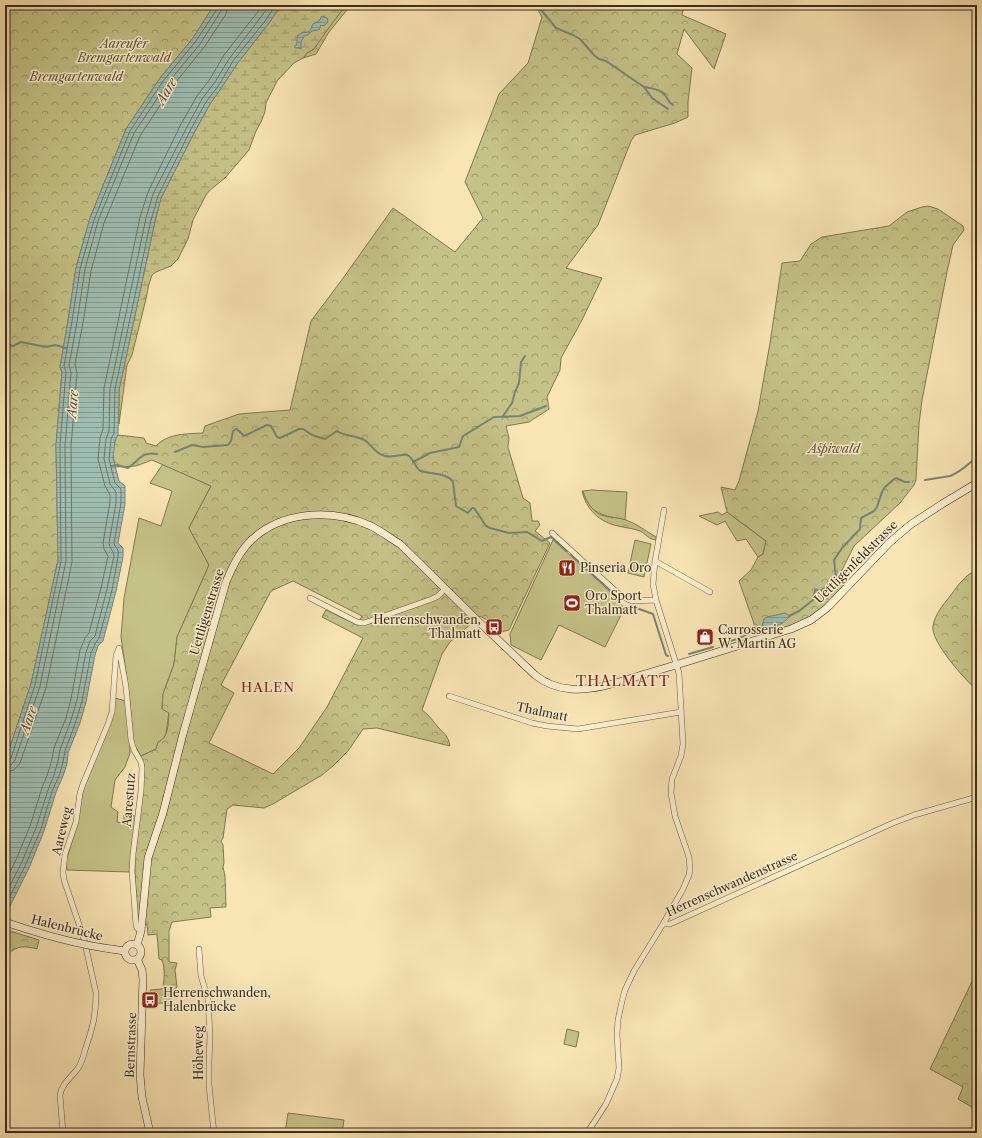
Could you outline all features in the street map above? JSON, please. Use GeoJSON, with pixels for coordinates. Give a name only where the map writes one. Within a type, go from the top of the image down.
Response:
{"type":"FeatureCollection","features":[{"type":"Feature","properties":{"kind":"main road","name":"Uettligenfeldstrasse"},"geometry":{"type":"LineString","coordinates":[[676,665],[791,629],[811,620],[822,613],[900,533],[920,517],[977,483]]}},
{"type":"Feature","properties":{"kind":"main road","name":"Uettligenstrasse"},"geometry":{"type":"LineString","coordinates":[[137,945],[141,931],[146,870],[150,848],[163,813],[183,734],[226,582],[232,568],[245,547],[265,529],[290,518],[308,515],[324,515],[340,516],[360,522],[386,534],[400,544],[530,671],[545,682],[558,687],[570,689],[592,688],[676,665]]}},
{"type":"Feature","properties":{"kind":"main road","name":"Halenbrücke"},"geometry":{"type":"LineString","coordinates":[[5,922],[30,931],[60,939],[125,951]]}},
{"type":"Feature","properties":{"kind":"main road"},"geometry":{"type":"LineString","coordinates":[[129,944],[137,945],[140,947],[140,956],[137,959],[129,959],[125,951],[126,947],[129,944]]}},
{"type":"Feature","properties":{"kind":"main road","name":"Bernstrasse"},"geometry":{"type":"LineString","coordinates":[[137,959],[142,970],[143,979],[141,1086],[150,1133]]}},
{"type":"Feature","properties":{"kind":"street"},"geometry":{"type":"LineString","coordinates":[[663,924],[686,884],[690,869],[689,857],[675,816],[672,792],[672,779],[682,750],[683,734],[679,673],[656,600],[653,584],[655,561],[664,510]]}},
{"type":"Feature","properties":{"kind":"street"},"geometry":{"type":"LineString","coordinates":[[552,533],[621,596],[632,601],[656,600]]}},
{"type":"Feature","properties":{"kind":"street"},"geometry":{"type":"LineString","coordinates":[[655,561],[710,592]]}},
{"type":"Feature","properties":{"kind":"street"},"geometry":{"type":"LineString","coordinates":[[310,598],[357,622],[364,623],[432,599],[438,596],[445,589]]}},
{"type":"Feature","properties":{"kind":"street","name":"Aarestutz"},"geometry":{"type":"LineString","coordinates":[[119,648],[128,699],[131,740],[134,750],[141,762],[142,768],[141,791],[132,871],[136,925],[141,931]]}},
{"type":"Feature","properties":{"kind":"street","name":"Aareweg"},"geometry":{"type":"LineString","coordinates":[[63,1133],[61,1091],[65,1082],[77,1070],[81,1063],[93,1027],[96,999],[84,939],[64,880],[64,861],[76,822],[83,784],[112,712],[116,656],[119,648]]}},
{"type":"Feature","properties":{"kind":"street","name":"Thalmatt"},"geometry":{"type":"LineString","coordinates":[[449,696],[532,723],[578,729],[681,712]]}},
{"type":"Feature","properties":{"kind":"street","name":"Herrenschwandenstrasse"},"geometry":{"type":"LineString","coordinates":[[587,1133],[606,1104],[617,1079],[619,1068],[617,1034],[618,1020],[625,990],[634,970],[663,924],[670,924],[893,823],[914,815],[977,797]]}},
{"type":"Feature","properties":{"kind":"street","name":"Höheweg"},"geometry":{"type":"LineString","coordinates":[[199,950],[201,976],[208,999],[210,1086],[214,1133]]}},
{"type":"Feature","properties":{"kind":"green space","name":"Bremgartenwald"},"geometry":{"type":"Polygon","coordinates":[[[5,5],[214,5],[193,38],[160,78],[126,129],[90,218],[76,268],[60,367],[62,372],[56,445],[58,560],[31,684],[5,762],[5,5]]]}},
{"type":"Feature","properties":{"kind":"green space"},"geometry":{"type":"Polygon","coordinates":[[[281,5],[346,5],[314,49],[294,63],[277,81],[266,103],[265,112],[249,150],[225,178],[206,195],[193,220],[188,239],[178,259],[171,266],[152,275],[132,355],[127,365],[119,424],[119,390],[161,198],[210,104],[237,64],[281,5]]]}},
{"type":"Feature","properties":{"kind":"green space"},"geometry":{"type":"Polygon","coordinates":[[[346,5],[351,5],[329,32],[316,54],[303,58],[307,53],[314,49],[327,29],[346,5]]]}},
{"type":"Feature","properties":{"kind":"green space"},"geometry":{"type":"Polygon","coordinates":[[[534,5],[684,5],[682,15],[726,34],[714,69],[684,29],[677,54],[692,68],[688,102],[688,117],[675,123],[635,135],[631,141],[598,225],[566,268],[602,278],[582,320],[561,358],[560,370],[547,397],[549,409],[529,422],[506,426],[509,438],[508,447],[523,498],[530,503],[532,521],[538,521],[540,525],[535,531],[550,543],[509,630],[501,632],[480,616],[450,642],[442,654],[422,710],[446,735],[450,746],[377,728],[363,729],[348,751],[322,775],[273,804],[264,808],[233,805],[227,809],[223,838],[221,841],[223,845],[226,907],[210,908],[211,917],[172,922],[169,931],[169,962],[177,963],[175,970],[177,987],[169,996],[171,1004],[160,1003],[152,1007],[152,995],[150,990],[162,989],[164,982],[164,971],[162,960],[159,959],[157,934],[148,935],[147,924],[138,925],[135,856],[143,792],[144,765],[141,756],[156,749],[158,742],[162,740],[166,734],[169,713],[162,709],[163,694],[174,664],[177,637],[209,565],[189,528],[211,486],[152,460],[136,466],[115,467],[114,451],[116,439],[118,435],[144,438],[146,443],[156,446],[172,436],[203,433],[205,426],[239,414],[290,410],[311,321],[393,208],[455,252],[483,218],[465,182],[499,94],[528,63],[542,17],[534,5]],[[293,581],[271,591],[221,685],[234,693],[209,743],[273,774],[299,748],[327,707],[363,638],[322,617],[326,610],[357,625],[362,616],[293,581]]]}},
{"type":"Feature","properties":{"kind":"green space","name":"Aspiwald"},"geometry":{"type":"Polygon","coordinates":[[[928,206],[938,209],[963,226],[964,230],[953,245],[922,400],[916,480],[914,485],[900,503],[854,546],[841,572],[846,578],[844,584],[833,599],[816,613],[807,618],[779,629],[758,635],[739,581],[751,570],[758,557],[763,554],[766,541],[727,512],[721,487],[735,490],[739,481],[758,411],[782,263],[800,261],[811,244],[822,237],[889,226],[907,212],[928,206]]]}},
{"type":"Feature","properties":{"kind":"green space"},"geometry":{"type":"Polygon","coordinates":[[[163,464],[211,486],[189,528],[209,565],[177,637],[174,664],[163,694],[162,709],[169,712],[166,734],[163,741],[156,749],[141,756],[133,742],[130,701],[121,637],[124,598],[139,518],[161,526],[172,491],[150,483],[163,464]]]}},
{"type":"Feature","properties":{"kind":"green space"},"geometry":{"type":"Polygon","coordinates":[[[592,490],[627,492],[625,520],[598,513],[593,509],[589,505],[583,491],[592,490]]]}},
{"type":"Feature","properties":{"kind":"green space"},"geometry":{"type":"Polygon","coordinates":[[[582,491],[589,505],[601,515],[623,519],[630,522],[656,537],[656,540],[649,538],[635,529],[611,524],[599,518],[590,509],[584,498],[582,491]]]}},
{"type":"Feature","properties":{"kind":"green space"},"geometry":{"type":"Polygon","coordinates":[[[718,512],[722,515],[727,512],[766,541],[763,554],[758,557],[746,539],[737,541],[725,521],[717,525],[699,516],[718,512]]]}},
{"type":"Feature","properties":{"kind":"green space","name":"Oro Sport Thalmatt"},"geometry":{"type":"Polygon","coordinates":[[[553,540],[617,597],[624,609],[605,647],[559,625],[541,660],[511,645],[510,634],[553,540]]]}},
{"type":"Feature","properties":{"kind":"green space"},"geometry":{"type":"Polygon","coordinates":[[[635,540],[651,544],[644,577],[628,573],[635,540]]]}},
{"type":"Feature","properties":{"kind":"green space"},"geometry":{"type":"Polygon","coordinates":[[[977,570],[977,690],[957,670],[943,650],[937,641],[933,626],[940,610],[956,587],[962,580],[977,570]]]}},
{"type":"Feature","properties":{"kind":"green space"},"geometry":{"type":"Polygon","coordinates":[[[115,698],[126,701],[130,753],[125,767],[115,780],[111,807],[118,812],[117,822],[124,823],[124,815],[136,816],[129,872],[67,870],[66,861],[75,832],[81,794],[115,698]]]}},
{"type":"Feature","properties":{"kind":"green space"},"geometry":{"type":"Polygon","coordinates":[[[7,930],[39,940],[37,949],[22,947],[15,949],[8,954],[5,953],[5,935],[7,930]]]}},
{"type":"Feature","properties":{"kind":"green space"},"geometry":{"type":"Polygon","coordinates":[[[977,971],[977,1110],[958,1099],[963,1087],[930,1069],[977,971]]]}},
{"type":"Feature","properties":{"kind":"green space"},"geometry":{"type":"Polygon","coordinates":[[[567,1029],[579,1032],[576,1047],[564,1044],[567,1029]]]}},
{"type":"Feature","properties":{"kind":"green space"},"geometry":{"type":"Polygon","coordinates":[[[288,1113],[344,1120],[342,1133],[285,1133],[288,1113]]]}},
{"type":"Feature","properties":{"kind":"water","name":"Aare"},"geometry":{"type":"Polygon","coordinates":[[[214,5],[281,5],[237,64],[210,104],[161,198],[119,390],[118,435],[115,440],[113,458],[119,481],[125,486],[125,504],[118,543],[123,548],[123,557],[116,591],[103,641],[98,646],[95,655],[86,702],[80,723],[68,753],[67,764],[63,776],[56,792],[44,831],[29,868],[5,916],[5,762],[31,684],[58,560],[56,445],[62,372],[60,367],[76,268],[90,218],[126,129],[160,78],[193,38],[214,5]]]}},
{"type":"Feature","properties":{"kind":"water"},"geometry":{"type":"Polygon","coordinates":[[[322,16],[327,18],[328,22],[324,26],[321,25],[319,30],[312,31],[308,35],[304,36],[301,41],[301,49],[295,48],[294,47],[297,44],[297,36],[303,32],[308,32],[313,24],[319,21],[322,16]]]}},
{"type":"Feature","properties":{"kind":"water"},"geometry":{"type":"Polygon","coordinates":[[[785,613],[790,616],[781,624],[773,627],[762,626],[764,619],[767,617],[785,613]]]}},
{"type":"Feature","properties":{"kind":"waterway"},"geometry":{"type":"LineString","coordinates":[[537,5],[556,28],[580,39],[599,59],[606,61],[644,87],[652,98],[668,109]]}},
{"type":"Feature","properties":{"kind":"waterway"},"geometry":{"type":"LineString","coordinates":[[644,87],[661,91],[673,105]]}},
{"type":"Feature","properties":{"kind":"waterway"},"geometry":{"type":"LineString","coordinates":[[5,344],[13,346],[21,342],[46,347],[55,345],[66,348]]}},
{"type":"Feature","properties":{"kind":"waterway"},"geometry":{"type":"LineString","coordinates":[[503,416],[512,403],[519,383],[521,362],[525,356]]}},
{"type":"Feature","properties":{"kind":"waterway"},"geometry":{"type":"LineString","coordinates":[[413,462],[430,453],[459,447],[463,436],[494,417],[520,416],[546,406]]}},
{"type":"Feature","properties":{"kind":"waterway"},"geometry":{"type":"LineString","coordinates":[[175,452],[192,445],[203,447],[228,445],[231,441],[233,431],[236,429],[244,436],[267,425],[271,426],[277,437],[280,438],[299,429],[303,429],[312,435],[325,439],[337,431],[363,439],[382,455],[390,457],[407,455],[411,458],[419,470],[443,475],[451,479],[453,482],[456,506],[468,513],[472,508],[474,508],[486,526],[509,533],[527,532],[542,541],[551,537],[567,551]]}},
{"type":"Feature","properties":{"kind":"waterway"},"geometry":{"type":"LineString","coordinates":[[112,466],[117,465],[128,468],[144,455],[152,453],[157,454]]}},
{"type":"Feature","properties":{"kind":"waterway"},"geometry":{"type":"LineString","coordinates":[[925,480],[950,476],[961,470],[977,457]]}},
{"type":"Feature","properties":{"kind":"waterway"},"geometry":{"type":"LineString","coordinates":[[789,616],[799,611],[813,600],[815,590],[820,591],[835,580],[834,560],[842,548],[860,529],[861,518],[874,511],[877,507],[885,487],[896,478],[909,482]]}},
{"type":"Feature","properties":{"kind":"waterway"},"geometry":{"type":"LineString","coordinates":[[571,555],[618,598]]}},
{"type":"Feature","properties":{"kind":"waterway"},"geometry":{"type":"LineString","coordinates":[[631,606],[653,614],[666,655],[668,656]]}},
{"type":"Feature","properties":{"kind":"waterway"},"geometry":{"type":"LineString","coordinates":[[724,643],[737,639],[765,626]]}},
{"type":"Feature","properties":{"kind":"waterway"},"geometry":{"type":"LineString","coordinates":[[689,654],[713,647]]}},
{"type":"Feature","properties":{"kind":"place","name":"Pinseria Oro"},"geometry":{"type":"Point","coordinates":[567,568]}},
{"type":"Feature","properties":{"kind":"place","name":"Oro Sport Thalmatt"},"geometry":{"type":"Point","coordinates":[572,603]}},
{"type":"Feature","properties":{"kind":"place","name":"Herrenschwanden, Thalmatt"},"geometry":{"type":"Point","coordinates":[494,627]}},
{"type":"Feature","properties":{"kind":"place","name":"Carrosserie W. Martin AG"},"geometry":{"type":"Point","coordinates":[705,637]}},
{"type":"Feature","properties":{"kind":"place","name":"Herrenschwanden, Halenbrücke"},"geometry":{"type":"Point","coordinates":[150,1000]}},
{"type":"Feature","properties":{"kind":"district","name":"THALMATT"},"geometry":{"type":"Point","coordinates":[623,681]}},
{"type":"Feature","properties":{"kind":"district","name":"HALEN"},"geometry":{"type":"Point","coordinates":[268,687]}},
{"type":"Feature","properties":{"kind":"park label","name":"Aareufer Bremgartenwald"},"geometry":{"type":"Point","coordinates":[124,51]}}]}
